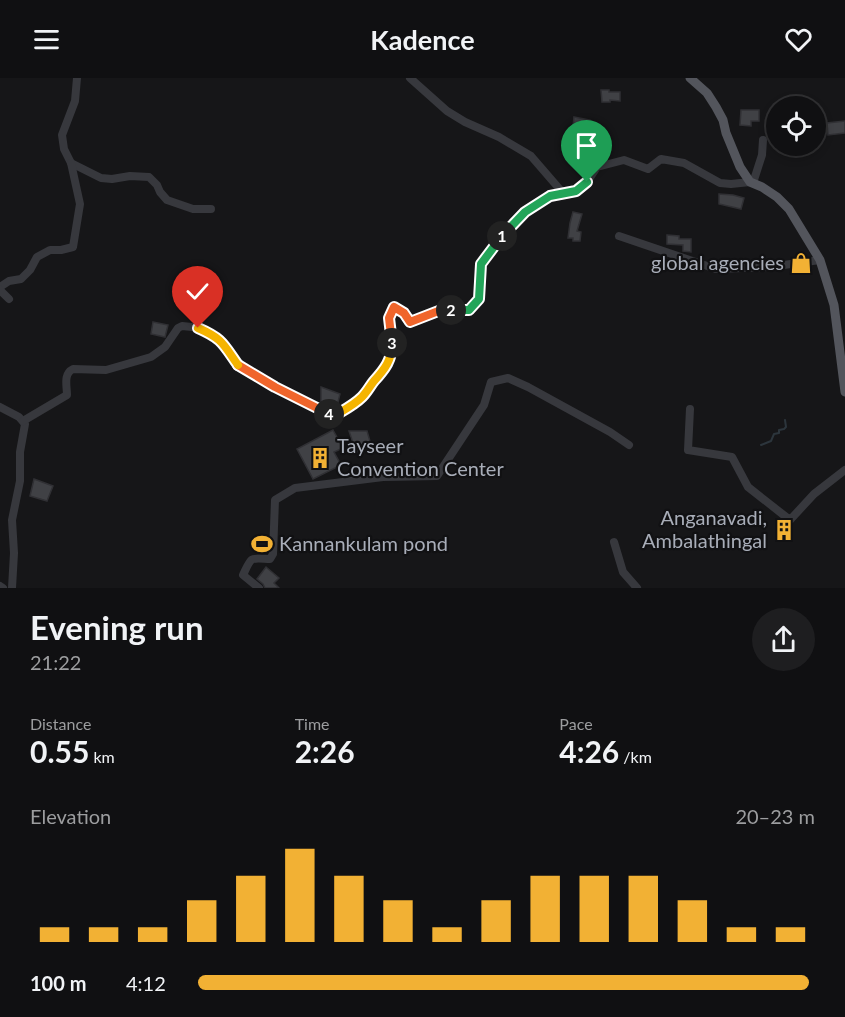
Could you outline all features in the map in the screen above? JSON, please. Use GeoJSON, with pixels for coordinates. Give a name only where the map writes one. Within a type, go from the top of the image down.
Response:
{"type":"FeatureCollection","features":[{"type":"Feature","properties":{"kind":"main road"},"geometry":{"type":"LineString","coordinates":[[690,78],[707,93],[716,107],[740,166],[752,183],[777,197],[789,209],[820,260],[834,305],[845,393]]}},
{"type":"Feature","properties":{"kind":"street"},"geometry":{"type":"LineString","coordinates":[[9,299],[0,288],[9,281],[21,279],[30,270],[37,257],[50,250],[73,247],[80,204],[71,163],[64,149],[63,135],[75,101],[77,78]]}},
{"type":"Feature","properties":{"kind":"street"},"geometry":{"type":"LineString","coordinates":[[410,78],[447,111],[531,156],[563,193]]}},
{"type":"Feature","properties":{"kind":"street"},"geometry":{"type":"LineString","coordinates":[[23,421],[67,395],[66,377],[70,371],[74,369],[106,370],[151,357],[165,347],[178,328],[182,326],[212,334],[223,343],[237,365],[334,416],[364,396],[383,372],[392,354],[389,318],[394,307],[404,313],[410,322],[441,310],[469,310],[479,299],[481,264],[500,238],[525,212],[550,196],[576,191],[587,182],[597,167],[624,160],[648,169],[661,159],[684,163],[720,183],[752,183],[762,155],[763,140]]}},
{"type":"Feature","properties":{"kind":"street"},"geometry":{"type":"LineString","coordinates":[[71,163],[101,178],[148,177],[157,185],[167,200],[193,209],[211,209]]}},
{"type":"Feature","properties":{"kind":"street"},"geometry":{"type":"LineString","coordinates":[[619,236],[716,269],[769,267],[820,260]]}},
{"type":"Feature","properties":{"kind":"street"},"geometry":{"type":"LineString","coordinates":[[259,588],[243,575],[250,560],[255,557],[270,559],[273,554],[275,500],[295,488],[383,477],[437,476],[484,405],[491,382],[508,378],[528,387],[610,432],[628,445]]}},
{"type":"Feature","properties":{"kind":"street"},"geometry":{"type":"LineString","coordinates":[[0,407],[19,417],[25,427],[20,452],[20,481],[12,520],[14,553],[12,588]]}},
{"type":"Feature","properties":{"kind":"street"},"geometry":{"type":"LineString","coordinates":[[690,409],[688,450],[732,457],[748,487],[790,520],[814,494],[845,470]]}},
{"type":"Feature","properties":{"kind":"street"},"geometry":{"type":"LineString","coordinates":[[614,542],[623,572],[637,588]]}},
{"type":"Feature","properties":{"kind":"building"},"geometry":{"type":"Polygon","coordinates":[[[601,90],[620,92],[620,101],[602,102],[601,90]]]}},
{"type":"Feature","properties":{"kind":"building"},"geometry":{"type":"Polygon","coordinates":[[[741,110],[759,110],[759,121],[751,121],[751,126],[740,125],[741,110]]]}},
{"type":"Feature","properties":{"kind":"building"},"geometry":{"type":"Polygon","coordinates":[[[574,117],[590,120],[589,127],[582,126],[576,153],[566,151],[570,136],[572,136],[574,117]]]}},
{"type":"Feature","properties":{"kind":"building"},"geometry":{"type":"Polygon","coordinates":[[[845,121],[845,133],[828,135],[827,123],[845,121]]]}},
{"type":"Feature","properties":{"kind":"building"},"geometry":{"type":"Polygon","coordinates":[[[719,194],[744,198],[741,209],[719,204],[719,194]]]}},
{"type":"Feature","properties":{"kind":"building"},"geometry":{"type":"Polygon","coordinates":[[[573,212],[582,214],[577,231],[581,232],[580,241],[568,238],[573,212]]]}},
{"type":"Feature","properties":{"kind":"building"},"geometry":{"type":"Polygon","coordinates":[[[667,235],[679,236],[679,239],[691,239],[691,252],[683,251],[683,245],[667,244],[667,235]]]}},
{"type":"Feature","properties":{"kind":"building"},"geometry":{"type":"Polygon","coordinates":[[[153,322],[168,325],[165,337],[151,334],[153,322]]]}},
{"type":"Feature","properties":{"kind":"building"},"geometry":{"type":"Polygon","coordinates":[[[321,387],[340,394],[337,406],[331,408],[321,403],[321,387]]]}},
{"type":"Feature","properties":{"kind":"building","name":"Tayseer Convention Center"},"geometry":{"type":"Polygon","coordinates":[[[333,430],[343,448],[334,452],[341,465],[313,479],[297,449],[333,430]]]}},
{"type":"Feature","properties":{"kind":"building"},"geometry":{"type":"Polygon","coordinates":[[[349,431],[367,431],[372,448],[356,452],[349,431]]]}},
{"type":"Feature","properties":{"kind":"building"},"geometry":{"type":"Polygon","coordinates":[[[34,479],[53,486],[47,501],[30,496],[34,479]]]}},
{"type":"Feature","properties":{"kind":"building"},"geometry":{"type":"Polygon","coordinates":[[[266,567],[279,578],[274,583],[279,588],[265,588],[257,579],[266,567]]]}},
{"type":"Feature","properties":{"kind":"waterway"},"geometry":{"type":"LineString","coordinates":[[761,445],[771,441],[774,434],[786,427],[785,420]]}},
{"type":"Feature","properties":{"kind":"place","name":"global agencies"},"geometry":{"type":"Point","coordinates":[801,263]}},
{"type":"Feature","properties":{"kind":"place","name":"Tayseer Convention Center"},"geometry":{"type":"Point","coordinates":[320,458]}},
{"type":"Feature","properties":{"kind":"place","name":"Anganavadi, Ambalathingal"},"geometry":{"type":"Point","coordinates":[784,530]}},
{"type":"Feature","properties":{"kind":"place","name":"Kannankulam pond"},"geometry":{"type":"Point","coordinates":[262,544]}},
{"type":"Feature","properties":{"kind":"route"},"geometry":{"type":"LineString","coordinates":[[198,328],[212,334],[223,343],[237,365],[334,416],[364,396],[383,372],[392,354],[389,318],[394,307],[404,313],[410,322],[441,310],[469,310],[479,299],[481,264],[500,238],[525,212],[550,196],[576,191],[587,182]]}}]}
